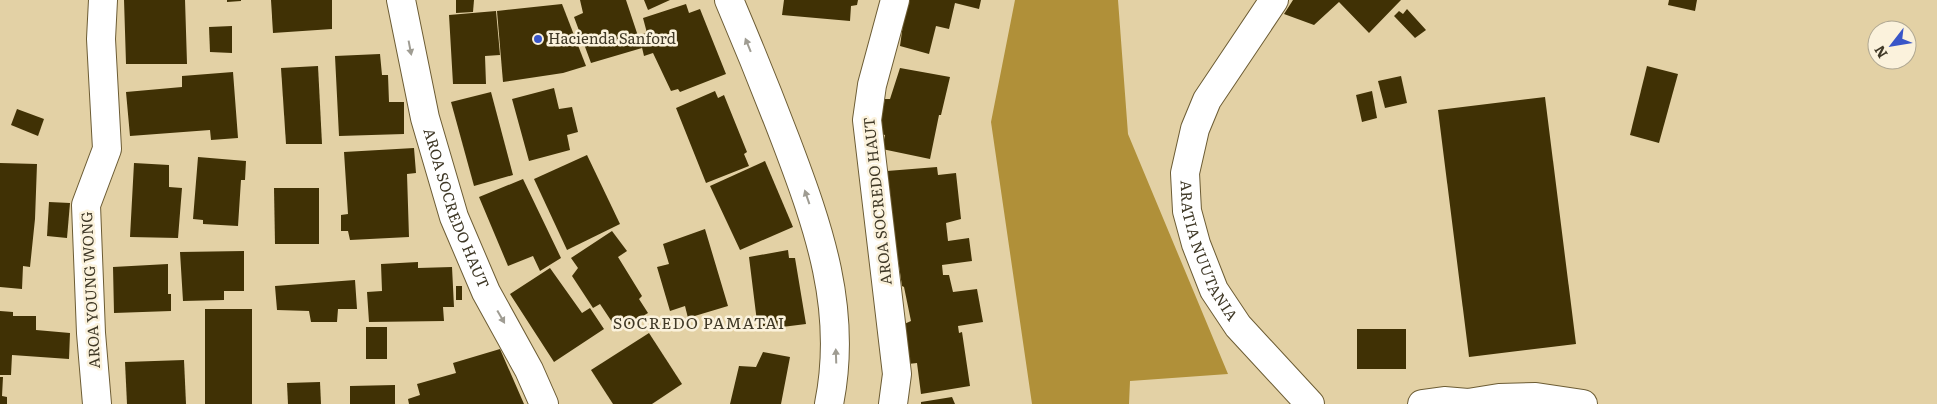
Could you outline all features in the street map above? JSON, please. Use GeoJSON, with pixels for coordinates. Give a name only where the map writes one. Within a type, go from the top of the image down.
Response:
{"type":"FeatureCollection","features":[{"type":"Feature","properties":{"kind":"street","name":"AROA YOUNG WONG"},"geometry":{"type":"LineString","coordinates":[[97,404],[86,205],[107,149],[101,39],[103,0]]}},
{"type":"Feature","properties":{"kind":"street","name":"AROA SOCREDO HAUT"},"geometry":{"type":"LineString","coordinates":[[401,0],[425,118],[454,217],[486,292],[529,370],[544,404]]}},
{"type":"Feature","properties":{"kind":"street"},"geometry":{"type":"LineString","coordinates":[[729,0],[774,109],[799,176],[821,241],[830,277],[835,323],[836,365],[829,404]]}},
{"type":"Feature","properties":{"kind":"street","name":"AROA SOCREDO HAUT"},"geometry":{"type":"LineString","coordinates":[[893,404],[897,374],[867,120],[872,85],[895,0]]}},
{"type":"Feature","properties":{"kind":"street","name":"ARATIA NUUTANIA"},"geometry":{"type":"LineString","coordinates":[[1274,0],[1207,100],[1195,129],[1185,173],[1187,210],[1196,244],[1214,290],[1238,326],[1310,404]]}},
{"type":"Feature","properties":{"kind":"street"},"geometry":{"type":"LineString","coordinates":[[1422,404],[1444,401],[1470,403],[1499,398],[1536,397],[1583,404]]}},
{"type":"Feature","properties":{"kind":"shaded area"},"geometry":{"type":"Polygon","coordinates":[[[1015,0],[1118,0],[1128,134],[1228,374],[1130,381],[1129,404],[1032,404],[991,122],[1015,0]]]}},
{"type":"Feature","properties":{"kind":"building"},"geometry":{"type":"Polygon","coordinates":[[[124,0],[185,0],[187,64],[126,64],[124,0]]]}},
{"type":"Feature","properties":{"kind":"building"},"geometry":{"type":"Polygon","coordinates":[[[227,0],[241,0],[241,1],[227,2],[227,0]]]}},
{"type":"Feature","properties":{"kind":"building"},"geometry":{"type":"Polygon","coordinates":[[[271,0],[332,0],[332,29],[273,33],[271,0]]]}},
{"type":"Feature","properties":{"kind":"building"},"geometry":{"type":"Polygon","coordinates":[[[456,0],[474,0],[473,12],[456,13],[456,0]]]}},
{"type":"Feature","properties":{"kind":"building"},"geometry":{"type":"Polygon","coordinates":[[[580,0],[626,0],[642,48],[591,63],[574,17],[583,13],[580,0]]]}},
{"type":"Feature","properties":{"kind":"building"},"geometry":{"type":"Polygon","coordinates":[[[644,0],[670,0],[648,10],[644,0]]]}},
{"type":"Feature","properties":{"kind":"building"},"geometry":{"type":"Polygon","coordinates":[[[784,0],[858,0],[857,5],[851,6],[850,21],[782,15],[784,0]]]}},
{"type":"Feature","properties":{"kind":"building"},"geometry":{"type":"Polygon","coordinates":[[[899,0],[981,0],[979,9],[955,3],[949,29],[936,26],[929,54],[900,46],[904,17],[899,0]]]}},
{"type":"Feature","properties":{"kind":"building"},"geometry":{"type":"Polygon","coordinates":[[[1293,0],[1401,0],[1369,33],[1339,2],[1314,25],[1284,14],[1293,0]]]}},
{"type":"Feature","properties":{"kind":"building"},"geometry":{"type":"Polygon","coordinates":[[[1669,0],[1697,0],[1695,11],[1668,5],[1669,0]]]}},
{"type":"Feature","properties":{"kind":"building","name":"Hacienda Sanford"},"geometry":{"type":"Polygon","coordinates":[[[562,4],[586,66],[563,73],[503,82],[497,11],[562,4]]]}},
{"type":"Feature","properties":{"kind":"building"},"geometry":{"type":"Polygon","coordinates":[[[686,4],[689,13],[700,9],[726,74],[680,92],[678,89],[671,91],[653,53],[644,56],[639,35],[647,33],[643,18],[686,4]]]}},
{"type":"Feature","properties":{"kind":"building"},"geometry":{"type":"Polygon","coordinates":[[[1407,9],[1426,30],[1415,38],[1394,16],[1399,11],[1403,14],[1407,9]]]}},
{"type":"Feature","properties":{"kind":"building"},"geometry":{"type":"Polygon","coordinates":[[[496,11],[500,55],[485,56],[486,84],[453,84],[449,15],[496,11]]]}},
{"type":"Feature","properties":{"kind":"building"},"geometry":{"type":"Polygon","coordinates":[[[232,26],[232,53],[210,52],[209,27],[232,26]]]}},
{"type":"Feature","properties":{"kind":"building"},"geometry":{"type":"Polygon","coordinates":[[[380,54],[382,75],[388,75],[389,102],[404,102],[404,134],[339,136],[335,56],[380,54]]]}},
{"type":"Feature","properties":{"kind":"building"},"geometry":{"type":"Polygon","coordinates":[[[318,66],[322,144],[286,144],[281,68],[318,66]]]}},
{"type":"Feature","properties":{"kind":"building"},"geometry":{"type":"Polygon","coordinates":[[[1647,66],[1678,74],[1659,143],[1630,135],[1647,66]]]}},
{"type":"Feature","properties":{"kind":"building"},"geometry":{"type":"Polygon","coordinates":[[[900,68],[950,77],[941,115],[939,115],[930,159],[882,149],[885,135],[877,133],[885,99],[890,99],[900,68]]]}},
{"type":"Feature","properties":{"kind":"building"},"geometry":{"type":"Polygon","coordinates":[[[233,72],[238,138],[211,140],[210,130],[130,136],[126,92],[182,87],[182,76],[233,72]]]}},
{"type":"Feature","properties":{"kind":"building"},"geometry":{"type":"Polygon","coordinates":[[[1401,76],[1407,103],[1385,108],[1378,81],[1401,76]]]}},
{"type":"Feature","properties":{"kind":"building"},"geometry":{"type":"Polygon","coordinates":[[[554,88],[559,109],[572,107],[578,132],[567,135],[570,150],[529,161],[512,99],[554,88]]]}},
{"type":"Feature","properties":{"kind":"building"},"geometry":{"type":"Polygon","coordinates":[[[715,91],[718,98],[724,95],[747,152],[744,154],[749,166],[706,183],[676,108],[715,91]]]}},
{"type":"Feature","properties":{"kind":"building"},"geometry":{"type":"Polygon","coordinates":[[[1372,91],[1377,118],[1362,122],[1356,95],[1372,91]]]}},
{"type":"Feature","properties":{"kind":"building"},"geometry":{"type":"Polygon","coordinates":[[[491,92],[513,175],[474,186],[451,102],[491,92]]]}},
{"type":"Feature","properties":{"kind":"building"},"geometry":{"type":"Polygon","coordinates":[[[1545,97],[1576,344],[1469,357],[1438,110],[1545,97]]]}},
{"type":"Feature","properties":{"kind":"building"},"geometry":{"type":"Polygon","coordinates":[[[17,109],[44,119],[38,136],[11,125],[17,109]]]}},
{"type":"Feature","properties":{"kind":"building"},"geometry":{"type":"Polygon","coordinates":[[[414,148],[416,173],[407,174],[409,237],[350,240],[348,231],[341,231],[341,215],[348,214],[344,152],[414,148]]]}},
{"type":"Feature","properties":{"kind":"building"},"geometry":{"type":"Polygon","coordinates":[[[587,155],[620,224],[567,250],[534,179],[587,155]]]}},
{"type":"Feature","properties":{"kind":"building"},"geometry":{"type":"Polygon","coordinates":[[[198,157],[246,161],[245,180],[241,180],[238,226],[203,224],[203,220],[193,219],[198,157]]]}},
{"type":"Feature","properties":{"kind":"building"},"geometry":{"type":"Polygon","coordinates":[[[765,161],[793,227],[740,250],[710,186],[765,161]]]}},
{"type":"Feature","properties":{"kind":"building"},"geometry":{"type":"Polygon","coordinates":[[[0,163],[37,164],[35,219],[30,267],[23,266],[22,289],[0,287],[0,163]]]}},
{"type":"Feature","properties":{"kind":"building"},"geometry":{"type":"Polygon","coordinates":[[[134,163],[169,165],[169,187],[182,188],[178,238],[130,237],[134,163]]]}},
{"type":"Feature","properties":{"kind":"building"},"geometry":{"type":"Polygon","coordinates":[[[937,167],[938,175],[956,173],[961,219],[946,223],[948,241],[969,238],[972,261],[942,265],[943,275],[949,275],[953,292],[977,289],[983,322],[958,326],[959,333],[962,332],[970,386],[921,394],[917,363],[908,364],[902,325],[911,321],[904,287],[902,286],[897,253],[891,253],[892,229],[887,171],[937,167]]]}},
{"type":"Feature","properties":{"kind":"building"},"geometry":{"type":"Polygon","coordinates":[[[523,179],[561,258],[540,271],[533,256],[508,266],[479,197],[523,179]]]}},
{"type":"Feature","properties":{"kind":"building"},"geometry":{"type":"Polygon","coordinates":[[[274,188],[319,188],[319,244],[275,244],[274,188]]]}},
{"type":"Feature","properties":{"kind":"building"},"geometry":{"type":"Polygon","coordinates":[[[49,202],[70,203],[67,238],[47,236],[49,202]]]}},
{"type":"Feature","properties":{"kind":"building"},"geometry":{"type":"Polygon","coordinates":[[[705,229],[728,306],[688,318],[685,306],[670,311],[657,267],[669,264],[663,244],[705,229]]]}},
{"type":"Feature","properties":{"kind":"building"},"geometry":{"type":"Polygon","coordinates":[[[612,231],[627,251],[618,257],[642,296],[639,299],[648,313],[618,331],[600,304],[593,308],[572,276],[578,268],[571,258],[612,231]]]}},
{"type":"Feature","properties":{"kind":"building"},"geometry":{"type":"Polygon","coordinates":[[[788,250],[789,258],[795,258],[806,324],[758,330],[749,257],[788,250]]]}},
{"type":"Feature","properties":{"kind":"building"},"geometry":{"type":"Polygon","coordinates":[[[244,251],[244,291],[224,291],[224,300],[183,301],[180,252],[244,251]]]}},
{"type":"Feature","properties":{"kind":"building"},"geometry":{"type":"Polygon","coordinates":[[[418,262],[418,268],[452,267],[454,307],[443,307],[444,321],[369,322],[367,292],[382,291],[381,264],[418,262]]]}},
{"type":"Feature","properties":{"kind":"building"},"geometry":{"type":"Polygon","coordinates":[[[168,264],[168,294],[171,294],[171,311],[114,313],[113,267],[168,264]]]}},
{"type":"Feature","properties":{"kind":"building"},"geometry":{"type":"Polygon","coordinates":[[[550,268],[582,313],[590,308],[604,329],[554,362],[510,294],[550,268]]]}},
{"type":"Feature","properties":{"kind":"building"},"geometry":{"type":"Polygon","coordinates":[[[355,280],[357,309],[338,309],[337,322],[311,322],[309,311],[277,310],[275,286],[355,280]]]}},
{"type":"Feature","properties":{"kind":"building"},"geometry":{"type":"Polygon","coordinates":[[[456,286],[462,286],[462,300],[456,300],[456,286]]]}},
{"type":"Feature","properties":{"kind":"building"},"geometry":{"type":"Polygon","coordinates":[[[205,309],[252,309],[252,404],[205,404],[205,309]]]}},
{"type":"Feature","properties":{"kind":"building"},"geometry":{"type":"Polygon","coordinates":[[[0,311],[13,312],[13,316],[36,316],[36,330],[70,333],[69,359],[12,355],[11,375],[0,375],[0,311]]]}},
{"type":"Feature","properties":{"kind":"building"},"geometry":{"type":"Polygon","coordinates":[[[366,327],[387,327],[387,359],[366,359],[366,327]]]}},
{"type":"Feature","properties":{"kind":"building"},"geometry":{"type":"Polygon","coordinates":[[[1357,329],[1406,329],[1406,369],[1357,369],[1357,329]]]}},
{"type":"Feature","properties":{"kind":"building"},"geometry":{"type":"Polygon","coordinates":[[[649,333],[682,384],[652,404],[613,404],[591,370],[649,333]]]}},
{"type":"Feature","properties":{"kind":"building"},"geometry":{"type":"Polygon","coordinates":[[[500,349],[524,404],[409,404],[408,399],[420,395],[417,384],[456,373],[453,363],[500,349]]]}},
{"type":"Feature","properties":{"kind":"building"},"geometry":{"type":"Polygon","coordinates":[[[763,352],[790,357],[781,404],[730,404],[739,366],[756,367],[763,352]]]}},
{"type":"Feature","properties":{"kind":"building"},"geometry":{"type":"Polygon","coordinates":[[[184,360],[186,404],[127,404],[125,362],[184,360]]]}},
{"type":"Feature","properties":{"kind":"building"},"geometry":{"type":"Polygon","coordinates":[[[0,377],[3,377],[2,396],[7,397],[7,404],[0,404],[0,377]]]}},
{"type":"Feature","properties":{"kind":"building"},"geometry":{"type":"Polygon","coordinates":[[[320,382],[321,404],[288,404],[287,383],[320,382]]]}},
{"type":"Feature","properties":{"kind":"building"},"geometry":{"type":"Polygon","coordinates":[[[395,385],[395,404],[350,404],[350,386],[395,385]]]}},
{"type":"Feature","properties":{"kind":"building"},"geometry":{"type":"Polygon","coordinates":[[[952,397],[955,404],[921,404],[921,402],[952,397]]]}},
{"type":"Feature","properties":{"kind":"place","name":"Hacienda Sanford"},"geometry":{"type":"Point","coordinates":[538,39]}},
{"type":"Feature","properties":{"kind":"district","name":"SOCREDO PAMATAI"},"geometry":{"type":"Point","coordinates":[699,323]}}]}
